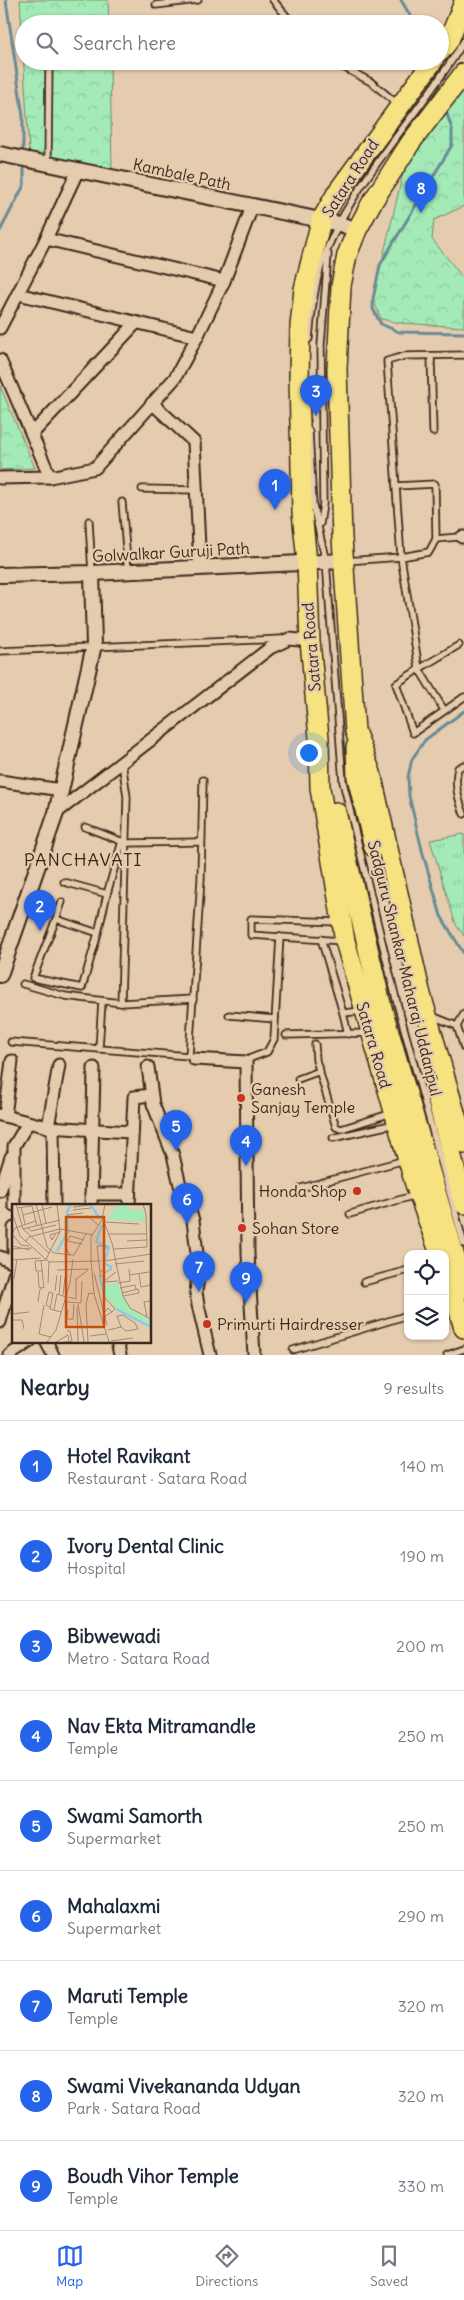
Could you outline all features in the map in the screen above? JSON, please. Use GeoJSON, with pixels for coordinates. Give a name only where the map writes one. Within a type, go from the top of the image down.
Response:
{"type":"FeatureCollection","features":[{"type":"Feature","properties":{"kind":"highway","name":"Satara Road"},"geometry":{"type":"LineString","coordinates":[[455,57],[464,2]]}},
{"type":"Feature","properties":{"kind":"highway","name":"Satara Road"},"geometry":{"type":"LineString","coordinates":[[430,70],[388,176],[339,225],[304,289],[300,326],[302,512],[325,562],[352,702],[355,731],[371,773],[426,1014],[464,1144]]}},
{"type":"Feature","properties":{"kind":"highway","name":"Satara Road"},"geometry":{"type":"LineString","coordinates":[[439,1250],[418,1194],[345,941],[320,788],[319,738],[310,641],[325,562],[337,419],[338,334],[341,286],[347,255],[339,225],[338,191],[416,105],[444,70]]}},
{"type":"Feature","properties":{"kind":"highway","name":"Sadguru Shankar Maharaj Uddanpul"},"geometry":{"type":"LineString","coordinates":[[355,731],[357,777],[464,1204]]}},
{"type":"Feature","properties":{"kind":"highway","name":"Sadguru Shankar Maharaj Uddanpul"},"geometry":{"type":"LineString","coordinates":[[319,738],[382,1008],[432,1183],[456,1297]]}},
{"type":"Feature","properties":{"kind":"highway"},"geometry":{"type":"LineString","coordinates":[[449,1278],[464,1328]]}},
{"type":"Feature","properties":{"kind":"street","name":"Kambale Path"},"geometry":{"type":"LineString","coordinates":[[6,155],[339,225]]}},
{"type":"Feature","properties":{"kind":"street"},"geometry":{"type":"LineString","coordinates":[[0,328],[46,239],[78,170]]}},
{"type":"Feature","properties":{"kind":"street"},"geometry":{"type":"LineString","coordinates":[[0,478],[50,477],[95,468],[175,378],[224,281],[252,207]]}},
{"type":"Feature","properties":{"kind":"street"},"geometry":{"type":"LineString","coordinates":[[46,239],[224,281]]}},
{"type":"Feature","properties":{"kind":"street"},"geometry":{"type":"LineString","coordinates":[[18,294],[197,337]]}},
{"type":"Feature","properties":{"kind":"street"},"geometry":{"type":"LineString","coordinates":[[32,434],[136,323]]}},
{"type":"Feature","properties":{"kind":"street"},"geometry":{"type":"LineString","coordinates":[[0,360],[50,477]]}},
{"type":"Feature","properties":{"kind":"street"},"geometry":{"type":"LineString","coordinates":[[152,403],[194,442],[200,568]]}},
{"type":"Feature","properties":{"kind":"street","name":"Golwalkar Guruji Path"},"geometry":{"type":"LineString","coordinates":[[0,575],[92,574],[325,562]]}},
{"type":"Feature","properties":{"kind":"street"},"geometry":{"type":"LineString","coordinates":[[0,975],[56,813],[94,645],[92,574]]}},
{"type":"Feature","properties":{"kind":"street"},"geometry":{"type":"LineString","coordinates":[[56,813],[270,648],[290,639],[310,641]]}},
{"type":"Feature","properties":{"kind":"street"},"geometry":{"type":"LineString","coordinates":[[0,782],[61,790]]}},
{"type":"Feature","properties":{"kind":"street"},"geometry":{"type":"LineString","coordinates":[[194,1059],[246,1062],[248,1254],[254,1355]]}},
{"type":"Feature","properties":{"kind":"street"},"geometry":{"type":"LineString","coordinates":[[12,1061],[2,1116],[50,1128],[131,1132]]}},
{"type":"Feature","properties":{"kind":"street"},"geometry":{"type":"LineString","coordinates":[[54,1204],[50,1128],[59,1065]]}},
{"type":"Feature","properties":{"kind":"street"},"geometry":{"type":"LineString","coordinates":[[148,1067],[151,1095],[173,1155],[180,1185],[193,1220],[199,1270],[196,1292],[210,1355]]}},
{"type":"Feature","properties":{"kind":"street"},"geometry":{"type":"LineString","coordinates":[[94,1068],[91,1200],[129,1200],[134,1098],[151,1095]]}},
{"type":"Feature","properties":{"kind":"street"},"geometry":{"type":"LineString","coordinates":[[0,1191],[14,1146],[28,1123]]}},
{"type":"Feature","properties":{"kind":"street"},"geometry":{"type":"LineString","coordinates":[[14,1146],[14,1204]]}},
{"type":"Feature","properties":{"kind":"street"},"geometry":{"type":"LineString","coordinates":[[0,1257],[12,1262]]}},
{"type":"Feature","properties":{"kind":"street"},"geometry":{"type":"LineString","coordinates":[[0,1322],[12,1282]]}},
{"type":"Feature","properties":{"kind":"street"},"geometry":{"type":"LineString","coordinates":[[10,1355],[29,1342]]}},
{"type":"Feature","properties":{"kind":"street"},"geometry":{"type":"LineString","coordinates":[[46,1342],[53,1355]]}},
{"type":"Feature","properties":{"kind":"street"},"geometry":{"type":"LineString","coordinates":[[117,1342],[120,1355]]}},
{"type":"Feature","properties":{"kind":"lane"},"geometry":{"type":"LineString","coordinates":[[156,4],[198,0]]}},
{"type":"Feature","properties":{"kind":"lane"},"geometry":{"type":"LineString","coordinates":[[273,0],[285,15]]}},
{"type":"Feature","properties":{"kind":"lane"},"geometry":{"type":"LineString","coordinates":[[48,164],[50,70]]}},
{"type":"Feature","properties":{"kind":"lane"},"geometry":{"type":"LineString","coordinates":[[349,70],[416,105]]}},
{"type":"Feature","properties":{"kind":"lane"},"geometry":{"type":"LineString","coordinates":[[308,350],[319,275],[339,225]]}},
{"type":"Feature","properties":{"kind":"lane"},"geometry":{"type":"LineString","coordinates":[[319,529],[323,504],[321,345],[329,249]]}},
{"type":"Feature","properties":{"kind":"lane"},"geometry":{"type":"LineString","coordinates":[[444,710],[419,669],[401,557],[387,361],[405,356],[464,355]]}},
{"type":"Feature","properties":{"kind":"lane"},"geometry":{"type":"LineString","coordinates":[[431,356],[433,432]]}},
{"type":"Feature","properties":{"kind":"lane"},"geometry":{"type":"LineString","coordinates":[[309,424],[313,505],[325,562],[343,782],[390,976],[464,1244]]}},
{"type":"Feature","properties":{"kind":"lane"},"geometry":{"type":"LineString","coordinates":[[325,562],[401,557],[429,552],[436,539],[435,484],[396,486]]}},
{"type":"Feature","properties":{"kind":"lane"},"geometry":{"type":"LineString","coordinates":[[142,489],[196,490]]}},
{"type":"Feature","properties":{"kind":"lane"},"geometry":{"type":"LineString","coordinates":[[122,502],[128,572]]}},
{"type":"Feature","properties":{"kind":"lane"},"geometry":{"type":"LineString","coordinates":[[89,521],[92,574]]}},
{"type":"Feature","properties":{"kind":"lane"},"geometry":{"type":"LineString","coordinates":[[436,539],[461,537]]}},
{"type":"Feature","properties":{"kind":"lane"},"geometry":{"type":"LineString","coordinates":[[0,651],[94,645],[290,639]]}},
{"type":"Feature","properties":{"kind":"lane"},"geometry":{"type":"LineString","coordinates":[[459,644],[396,684],[413,732],[464,696]]}},
{"type":"Feature","properties":{"kind":"lane"},"geometry":{"type":"LineString","coordinates":[[120,1003],[127,797],[122,761]]}},
{"type":"Feature","properties":{"kind":"lane"},"geometry":{"type":"LineString","coordinates":[[464,765],[458,768],[456,779],[458,798],[464,814]]}},
{"type":"Feature","properties":{"kind":"lane"},"geometry":{"type":"LineString","coordinates":[[11,1042],[189,1056],[202,879],[201,842],[204,780]]}},
{"type":"Feature","properties":{"kind":"lane"},"geometry":{"type":"LineString","coordinates":[[86,827],[124,842],[201,842]]}},
{"type":"Feature","properties":{"kind":"lane"},"geometry":{"type":"LineString","coordinates":[[62,902],[33,978],[82,988],[98,933],[106,894],[124,842]]}},
{"type":"Feature","properties":{"kind":"lane"},"geometry":{"type":"LineString","coordinates":[[64,882],[106,894]]}},
{"type":"Feature","properties":{"kind":"lane"},"geometry":{"type":"LineString","coordinates":[[56,919],[98,933]]}},
{"type":"Feature","properties":{"kind":"lane"},"geometry":{"type":"LineString","coordinates":[[342,922],[251,919],[251,935],[345,941]]}},
{"type":"Feature","properties":{"kind":"lane"},"geometry":{"type":"LineString","coordinates":[[246,1062],[267,1052],[274,1039],[280,937]]}},
{"type":"Feature","properties":{"kind":"lane"},"geometry":{"type":"LineString","coordinates":[[321,939],[348,1034]]}},
{"type":"Feature","properties":{"kind":"lane"},"geometry":{"type":"LineString","coordinates":[[23,984],[65,996],[120,1003],[193,1000]]}},
{"type":"Feature","properties":{"kind":"lane"},"geometry":{"type":"LineString","coordinates":[[99,1049],[102,1001]]}},
{"type":"Feature","properties":{"kind":"lane"},"geometry":{"type":"LineString","coordinates":[[343,1013],[364,1010]]}},
{"type":"Feature","properties":{"kind":"lane"},"geometry":{"type":"LineString","coordinates":[[426,1014],[450,1021],[457,1026],[464,1048]]}},
{"type":"Feature","properties":{"kind":"lane"},"geometry":{"type":"LineString","coordinates":[[457,1026],[464,1014]]}},
{"type":"Feature","properties":{"kind":"lane"},"geometry":{"type":"LineString","coordinates":[[229,1015],[275,1018]]}},
{"type":"Feature","properties":{"kind":"lane"},"geometry":{"type":"LineString","coordinates":[[286,1034],[370,1033]]}},
{"type":"Feature","properties":{"kind":"lane"},"geometry":{"type":"LineString","coordinates":[[315,1044],[320,1071],[336,1126],[341,1129],[395,1118]]}},
{"type":"Feature","properties":{"kind":"lane"},"geometry":{"type":"LineString","coordinates":[[298,1079],[320,1071]]}},
{"type":"Feature","properties":{"kind":"lane"},"geometry":{"type":"LineString","coordinates":[[333,1138],[395,1118]]}},
{"type":"Feature","properties":{"kind":"lane"},"geometry":{"type":"LineString","coordinates":[[302,1188],[408,1159]]}},
{"type":"Feature","properties":{"kind":"lane"},"geometry":{"type":"LineString","coordinates":[[350,1214],[418,1194]]}},
{"type":"Feature","properties":{"kind":"lane"},"geometry":{"type":"LineString","coordinates":[[364,1282],[404,1271]]}},
{"type":"Feature","properties":{"kind":"lane"},"geometry":{"type":"LineString","coordinates":[[293,1350],[404,1316]]}},
{"type":"Feature","properties":{"kind":"lane"},"geometry":{"type":"LineString","coordinates":[[447,1355],[464,1350]]}},
{"type":"Feature","properties":{"kind":"green space"},"geometry":{"type":"Polygon","coordinates":[[[20,0],[108,0],[109,15],[21,15],[20,0]]]}},
{"type":"Feature","properties":{"kind":"green space"},"geometry":{"type":"Polygon","coordinates":[[[24,70],[110,70],[112,169],[29,152],[24,70]]]}},
{"type":"Feature","properties":{"kind":"green space"},"geometry":{"type":"Polygon","coordinates":[[[464,87],[464,206],[434,220],[432,239],[464,279],[464,327],[400,323],[381,319],[373,299],[404,169],[464,87]]]}},
{"type":"Feature","properties":{"kind":"green space"},"geometry":{"type":"Polygon","coordinates":[[[0,386],[35,468],[0,470],[0,386]]]}},
{"type":"Feature","properties":{"kind":"green space"},"geometry":{"type":"Polygon","coordinates":[[[464,834],[464,936],[456,925],[430,840],[464,834]]]}},
{"type":"Feature","properties":{"kind":"waterway"},"geometry":{"type":"LineString","coordinates":[[6,0],[15,61]]}},
{"type":"Feature","properties":{"kind":"waterway"},"geometry":{"type":"LineString","coordinates":[[401,0],[410,15]]}},
{"type":"Feature","properties":{"kind":"waterway"},"geometry":{"type":"LineString","coordinates":[[16,70],[23,116],[23,154]]}},
{"type":"Feature","properties":{"kind":"waterway"},"geometry":{"type":"LineString","coordinates":[[433,72],[440,92]]}},
{"type":"Feature","properties":{"kind":"waterway"},"geometry":{"type":"LineString","coordinates":[[445,108],[452,129],[452,145],[380,265],[373,299],[373,309],[381,324],[399,332],[464,333]]}},
{"type":"Feature","properties":{"kind":"waterway"},"geometry":{"type":"LineString","coordinates":[[0,231],[24,185],[24,162]]}},
{"type":"Feature","properties":{"kind":"waterway"},"geometry":{"type":"LineString","coordinates":[[464,711],[425,740],[412,759],[408,777],[409,796],[441,916],[464,954]]}},
{"type":"Feature","properties":{"kind":"place","name":"Swami Vivekananda Udyan"},"geometry":{"type":"Point","coordinates":[421,213]}},
{"type":"Feature","properties":{"kind":"place","name":"Bibwewadi"},"geometry":{"type":"Point","coordinates":[316,416]}},
{"type":"Feature","properties":{"kind":"place","name":"Hotel Ravikant"},"geometry":{"type":"Point","coordinates":[275,510]}},
{"type":"Feature","properties":{"kind":"place","name":"Ivory Dental Clinic"},"geometry":{"type":"Point","coordinates":[40,931]}},
{"type":"Feature","properties":{"kind":"place","name":"Ganesh Sanjay Temple"},"geometry":{"type":"Point","coordinates":[241,1098]}},
{"type":"Feature","properties":{"kind":"place","name":"Swami Samorth"},"geometry":{"type":"Point","coordinates":[176,1151]}},
{"type":"Feature","properties":{"kind":"place","name":"Nav Ekta Mitramandle"},"geometry":{"type":"Point","coordinates":[246,1166]}},
{"type":"Feature","properties":{"kind":"place","name":"Honda Shop"},"geometry":{"type":"Point","coordinates":[357,1191]}},
{"type":"Feature","properties":{"kind":"place","name":"Mahalaxmi"},"geometry":{"type":"Point","coordinates":[187,1224]}},
{"type":"Feature","properties":{"kind":"place","name":"Sohan Store"},"geometry":{"type":"Point","coordinates":[242,1228]}},
{"type":"Feature","properties":{"kind":"place","name":"Maruti Temple"},"geometry":{"type":"Point","coordinates":[199,1292]}},
{"type":"Feature","properties":{"kind":"place","name":"Boudh Vihor Temple"},"geometry":{"type":"Point","coordinates":[246,1303]}},
{"type":"Feature","properties":{"kind":"place","name":"Primurti Hairdresser"},"geometry":{"type":"Point","coordinates":[207,1324]}},
{"type":"Feature","properties":{"kind":"district","name":"PANCHAVATI"},"geometry":{"type":"Point","coordinates":[83,859]}}]}
